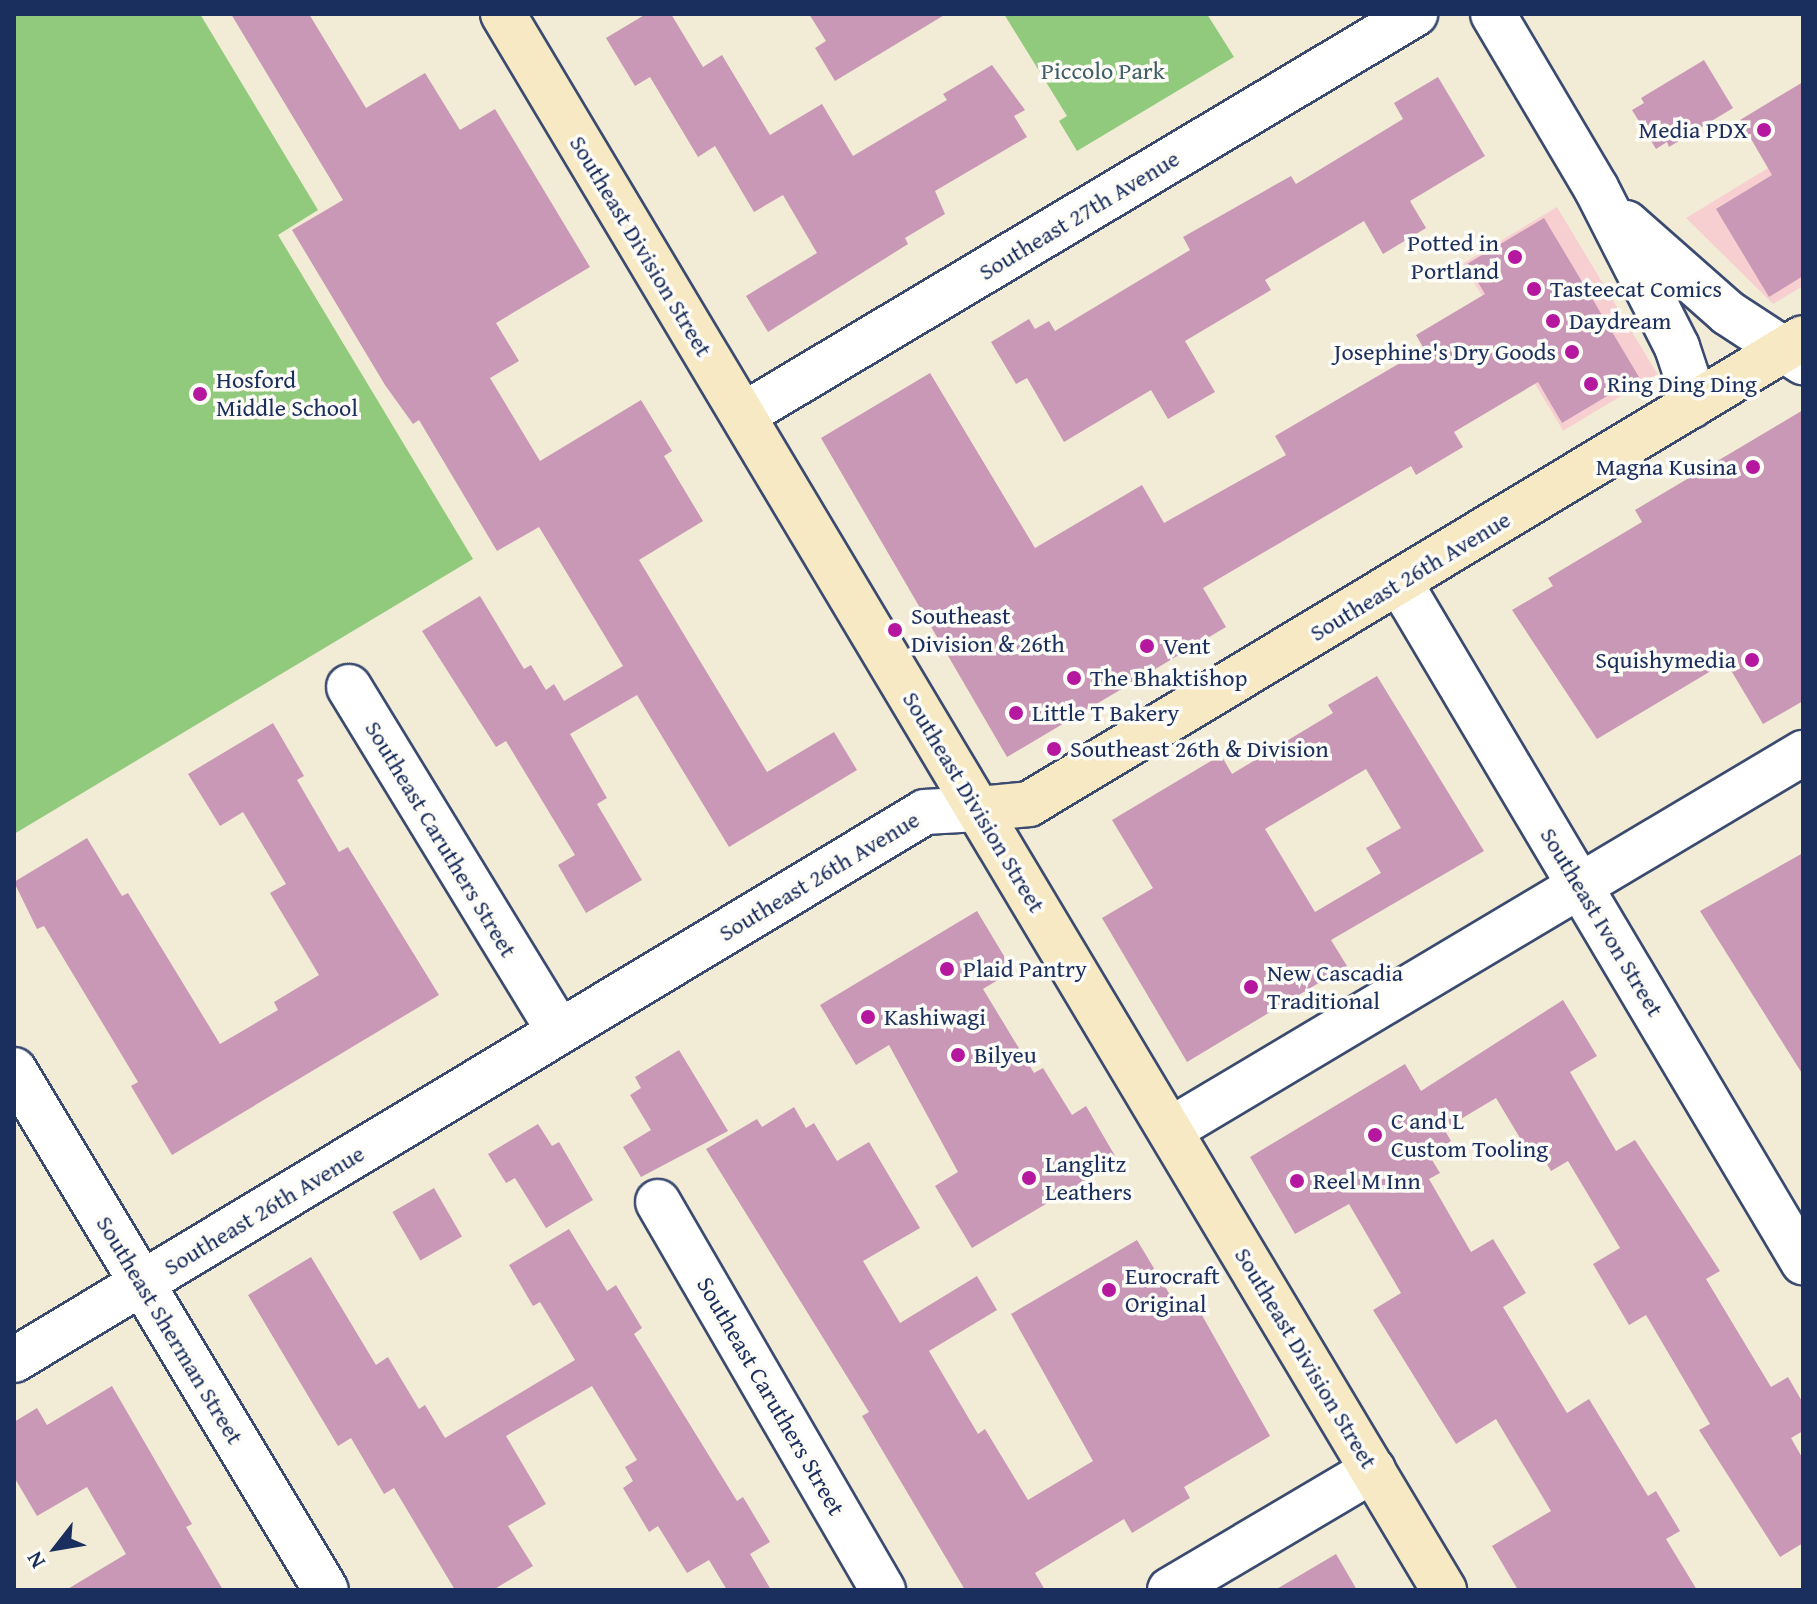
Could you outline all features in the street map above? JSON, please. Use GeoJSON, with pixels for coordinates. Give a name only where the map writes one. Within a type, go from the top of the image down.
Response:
{"type":"FeatureCollection","features":[{"type":"Feature","properties":{"kind":"main road","name":"Southeast Division Street"},"geometry":{"type":"LineString","coordinates":[[503,14],[1444,1590]]}},
{"type":"Feature","properties":{"kind":"main road","name":"Southeast 26th Avenue"},"geometry":{"type":"LineString","coordinates":[[978,809],[1029,804],[1691,406],[1797,350]]}},
{"type":"Feature","properties":{"kind":"street","name":"Southeast 27th Avenue"},"geometry":{"type":"LineString","coordinates":[[743,415],[1415,14]]}},
{"type":"Feature","properties":{"kind":"street"},"geometry":{"type":"LineString","coordinates":[[1493,14],[1596,188],[1677,347],[1690,386],[1691,406]]}},
{"type":"Feature","properties":{"kind":"street"},"geometry":{"type":"LineString","coordinates":[[1596,188],[1667,263],[1728,313],[1797,350]]}},
{"type":"Feature","properties":{"kind":"street","name":"Southeast Ivon Street"},"geometry":{"type":"LineString","coordinates":[[1400,583],[1803,1262]]}},
{"type":"Feature","properties":{"kind":"street","name":"Southeast Caruthers Street"},"geometry":{"type":"LineString","coordinates":[[349,687],[559,1031]]}},
{"type":"Feature","properties":{"kind":"street"},"geometry":{"type":"LineString","coordinates":[[1170,1130],[1803,753]]}},
{"type":"Feature","properties":{"kind":"street","name":"Southeast 26th Avenue"},"geometry":{"type":"LineString","coordinates":[[14,1360],[925,812],[978,809]]}},
{"type":"Feature","properties":{"kind":"street","name":"Southeast Sherman Street"},"geometry":{"type":"LineString","coordinates":[[14,1070],[326,1590]]}},
{"type":"Feature","properties":{"kind":"street","name":"Southeast Caruthers Street"},"geometry":{"type":"LineString","coordinates":[[658,1202],[883,1590]]}},
{"type":"Feature","properties":{"kind":"street"},"geometry":{"type":"LineString","coordinates":[[1170,1590],[1373,1470]]}},
{"type":"Feature","properties":{"kind":"shaded area"},"geometry":{"type":"Polygon","coordinates":[[[1773,165],[1803,187],[1803,286],[1773,304],[1686,218],[1773,165]]]}},
{"type":"Feature","properties":{"kind":"shaded area"},"geometry":{"type":"Polygon","coordinates":[[[1557,207],[1657,374],[1563,431],[1463,264],[1557,207]]]}},
{"type":"Feature","properties":{"kind":"green space","name":"Hosford Middle School"},"geometry":{"type":"Polygon","coordinates":[[[14,14],[200,14],[318,210],[278,235],[473,559],[14,834],[14,14]]]}},
{"type":"Feature","properties":{"kind":"green space","name":"Piccolo Park"},"geometry":{"type":"Polygon","coordinates":[[[1004,14],[1207,14],[1234,57],[1077,151],[1059,121],[1067,116],[1004,14]]]}},
{"type":"Feature","properties":{"kind":"building"},"geometry":{"type":"Polygon","coordinates":[[[231,14],[309,14],[366,108],[425,73],[460,130],[495,109],[590,267],[496,323],[519,361],[490,378],[540,461],[641,400],[672,451],[664,456],[703,521],[639,560],[767,772],[834,732],[857,770],[729,847],[637,695],[570,734],[607,798],[597,804],[642,880],[586,913],[558,865],[575,855],[506,741],[496,747],[422,631],[480,596],[524,669],[531,665],[546,690],[554,684],[564,701],[623,666],[539,527],[497,551],[419,420],[413,424],[385,385],[292,230],[343,200],[231,14]]]}},
{"type":"Feature","properties":{"kind":"building"},"geometry":{"type":"Polygon","coordinates":[[[646,14],[671,14],[703,67],[722,55],[770,135],[822,104],[853,156],[947,100],[943,94],[992,65],[1025,110],[1014,116],[1027,137],[935,191],[945,214],[905,238],[908,244],[768,332],[746,296],[817,253],[783,195],[754,212],[715,146],[698,157],[650,77],[635,86],[606,38],[646,14]]]}},
{"type":"Feature","properties":{"kind":"building"},"geometry":{"type":"Polygon","coordinates":[[[809,14],[946,14],[835,81],[815,48],[826,41],[809,14]]]}},
{"type":"Feature","properties":{"kind":"building"},"geometry":{"type":"Polygon","coordinates":[[[1704,60],[1733,108],[1669,147],[1667,142],[1656,149],[1632,110],[1644,103],[1641,98],[1704,60]]]}},
{"type":"Feature","properties":{"kind":"building"},"geometry":{"type":"Polygon","coordinates":[[[1438,77],[1485,156],[1410,201],[1426,228],[1383,254],[1364,221],[1265,280],[1271,290],[1185,341],[1215,392],[1168,419],[1151,390],[1064,442],[1027,378],[1016,384],[991,342],[1029,319],[1035,329],[1049,321],[1055,331],[1190,250],[1183,237],[1291,176],[1296,184],[1403,119],[1394,103],[1438,77]]]}},
{"type":"Feature","properties":{"kind":"building"},"geometry":{"type":"Polygon","coordinates":[[[1803,82],[1803,276],[1769,297],[1716,209],[1772,175],[1740,120],[1803,82]]]}},
{"type":"Feature","properties":{"kind":"building"},"geometry":{"type":"Polygon","coordinates":[[[1544,218],[1639,377],[1562,423],[1538,382],[1454,432],[1463,447],[1416,475],[1411,466],[1203,588],[1226,627],[1007,757],[821,438],[930,373],[1035,548],[1142,485],[1164,523],[1286,455],[1275,436],[1424,349],[1416,335],[1485,294],[1467,264],[1544,218]]]}},
{"type":"Feature","properties":{"kind":"building"},"geometry":{"type":"Polygon","coordinates":[[[1803,410],[1803,701],[1763,724],[1726,662],[1597,739],[1512,610],[1553,586],[1548,578],[1642,522],[1635,510],[1803,410]]]}},
{"type":"Feature","properties":{"kind":"building"},"geometry":{"type":"Polygon","coordinates":[[[1377,676],[1484,851],[1331,940],[1347,966],[1187,1062],[1102,918],[1153,888],[1112,820],[1221,755],[1232,774],[1333,713],[1328,705],[1377,676]],[[1366,769],[1265,829],[1315,912],[1381,873],[1366,848],[1401,828],[1366,769]]]}},
{"type":"Feature","properties":{"kind":"building"},"geometry":{"type":"Polygon","coordinates":[[[273,723],[304,776],[297,780],[339,852],[348,847],[439,995],[172,1155],[131,1086],[138,1082],[44,926],[37,929],[14,882],[87,838],[122,896],[128,893],[220,1044],[278,1010],[274,1002],[319,975],[270,893],[286,884],[243,812],[220,826],[188,774],[273,723]]]}},
{"type":"Feature","properties":{"kind":"building"},"geometry":{"type":"Polygon","coordinates":[[[1803,853],[1803,1075],[1700,911],[1803,853]]]}},
{"type":"Feature","properties":{"kind":"building"},"geometry":{"type":"Polygon","coordinates":[[[977,911],[1013,971],[983,989],[1034,1073],[1043,1068],[1072,1115],[1086,1106],[1118,1161],[972,1248],[935,1186],[958,1172],[889,1045],[856,1065],[820,1005],[977,911]]]}},
{"type":"Feature","properties":{"kind":"building"},"geometry":{"type":"Polygon","coordinates":[[[1563,1000],[1597,1056],[1570,1072],[1616,1151],[1635,1140],[1720,1271],[1706,1279],[1771,1387],[1788,1377],[1803,1403],[1803,1431],[1791,1438],[1803,1459],[1803,1543],[1780,1557],[1699,1430],[1710,1424],[1646,1315],[1629,1325],[1593,1264],[1620,1248],[1568,1161],[1551,1171],[1537,1147],[1529,1153],[1496,1098],[1444,1129],[1451,1141],[1429,1155],[1440,1173],[1429,1179],[1471,1252],[1493,1239],[1526,1293],[1503,1307],[1567,1413],[1589,1399],[1648,1496],[1656,1491],[1680,1531],[1666,1539],[1697,1590],[1518,1590],[1492,1546],[1551,1511],[1496,1419],[1456,1444],[1373,1310],[1401,1293],[1349,1204],[1295,1234],[1250,1157],[1405,1064],[1421,1091],[1563,1000]]]}},
{"type":"Feature","properties":{"kind":"building"},"geometry":{"type":"Polygon","coordinates":[[[679,1050],[728,1131],[641,1177],[623,1147],[651,1130],[630,1095],[641,1088],[635,1077],[679,1050]]]}},
{"type":"Feature","properties":{"kind":"building"},"geometry":{"type":"Polygon","coordinates":[[[794,1107],[806,1128],[814,1123],[837,1161],[869,1142],[920,1228],[863,1261],[900,1323],[977,1276],[997,1310],[929,1351],[978,1434],[985,1429],[1028,1500],[1093,1461],[1011,1314],[1137,1240],[1179,1310],[1194,1301],[1270,1436],[1184,1487],[1190,1498],[1132,1533],[1124,1519],[1035,1573],[1045,1590],[965,1590],[862,1416],[869,1412],[706,1149],[757,1119],[762,1127],[794,1107]]]}},
{"type":"Feature","properties":{"kind":"building"},"geometry":{"type":"Polygon","coordinates":[[[538,1124],[552,1146],[559,1142],[593,1200],[546,1228],[515,1178],[506,1183],[488,1154],[538,1124]]]}},
{"type":"Feature","properties":{"kind":"building"},"geometry":{"type":"Polygon","coordinates":[[[434,1188],[462,1236],[420,1260],[392,1212],[434,1188]]]}},
{"type":"Feature","properties":{"kind":"building"},"geometry":{"type":"Polygon","coordinates":[[[569,1229],[607,1291],[616,1285],[642,1328],[634,1334],[737,1501],[743,1497],[770,1542],[750,1554],[771,1590],[727,1590],[709,1560],[687,1573],[658,1526],[649,1532],[623,1488],[633,1481],[625,1467],[637,1460],[592,1386],[506,1436],[546,1504],[508,1526],[533,1566],[493,1590],[455,1590],[394,1488],[384,1494],[351,1438],[338,1446],[248,1295],[311,1257],[376,1365],[388,1357],[419,1409],[425,1405],[445,1438],[575,1360],[540,1302],[533,1306],[509,1265],[569,1229]]]}},
{"type":"Feature","properties":{"kind":"building"},"geometry":{"type":"Polygon","coordinates":[[[112,1386],[192,1524],[186,1527],[223,1590],[66,1590],[126,1554],[87,1487],[37,1516],[14,1477],[14,1422],[37,1408],[47,1425],[112,1386]]]}},
{"type":"Feature","properties":{"kind":"building"},"geometry":{"type":"Polygon","coordinates":[[[1336,1554],[1357,1590],[1275,1590],[1336,1554]]]}},
{"type":"Feature","properties":{"kind":"place","name":"Media PDX"},"geometry":{"type":"Point","coordinates":[1764,130]}},
{"type":"Feature","properties":{"kind":"place","name":"Potted in Portland"},"geometry":{"type":"Point","coordinates":[1515,257]}},
{"type":"Feature","properties":{"kind":"place","name":"Tasteecat Comics"},"geometry":{"type":"Point","coordinates":[1534,289]}},
{"type":"Feature","properties":{"kind":"place","name":"Daydream"},"geometry":{"type":"Point","coordinates":[1553,321]}},
{"type":"Feature","properties":{"kind":"place","name":"Josephine's Dry Goods"},"geometry":{"type":"Point","coordinates":[1572,352]}},
{"type":"Feature","properties":{"kind":"place","name":"Ring Ding Ding"},"geometry":{"type":"Point","coordinates":[1591,384]}},
{"type":"Feature","properties":{"kind":"place","name":"Hosford Middle School"},"geometry":{"type":"Point","coordinates":[200,394]}},
{"type":"Feature","properties":{"kind":"place","name":"Magna Kusina"},"geometry":{"type":"Point","coordinates":[1753,467]}},
{"type":"Feature","properties":{"kind":"place","name":"Southeast Division & 26th"},"geometry":{"type":"Point","coordinates":[895,630]}},
{"type":"Feature","properties":{"kind":"place","name":"Vent"},"geometry":{"type":"Point","coordinates":[1147,646]}},
{"type":"Feature","properties":{"kind":"place","name":"Squishymedia"},"geometry":{"type":"Point","coordinates":[1752,660]}},
{"type":"Feature","properties":{"kind":"place","name":"The Bhaktishop"},"geometry":{"type":"Point","coordinates":[1074,678]}},
{"type":"Feature","properties":{"kind":"place","name":"Little T Bakery"},"geometry":{"type":"Point","coordinates":[1016,713]}},
{"type":"Feature","properties":{"kind":"place","name":"Southeast 26th & Division"},"geometry":{"type":"Point","coordinates":[1054,749]}},
{"type":"Feature","properties":{"kind":"place","name":"Plaid Pantry"},"geometry":{"type":"Point","coordinates":[947,969]}},
{"type":"Feature","properties":{"kind":"place","name":"New Cascadia Traditional"},"geometry":{"type":"Point","coordinates":[1251,987]}},
{"type":"Feature","properties":{"kind":"place","name":"Kashiwagi"},"geometry":{"type":"Point","coordinates":[868,1017]}},
{"type":"Feature","properties":{"kind":"place","name":"Bilyeu"},"geometry":{"type":"Point","coordinates":[958,1055]}},
{"type":"Feature","properties":{"kind":"place","name":"C and L Custom Tooling"},"geometry":{"type":"Point","coordinates":[1375,1135]}},
{"type":"Feature","properties":{"kind":"place","name":"Langlitz Leathers"},"geometry":{"type":"Point","coordinates":[1029,1178]}},
{"type":"Feature","properties":{"kind":"place","name":"Reel M Inn"},"geometry":{"type":"Point","coordinates":[1297,1181]}},
{"type":"Feature","properties":{"kind":"place","name":"Eurocraft Original"},"geometry":{"type":"Point","coordinates":[1109,1290]}}]}
